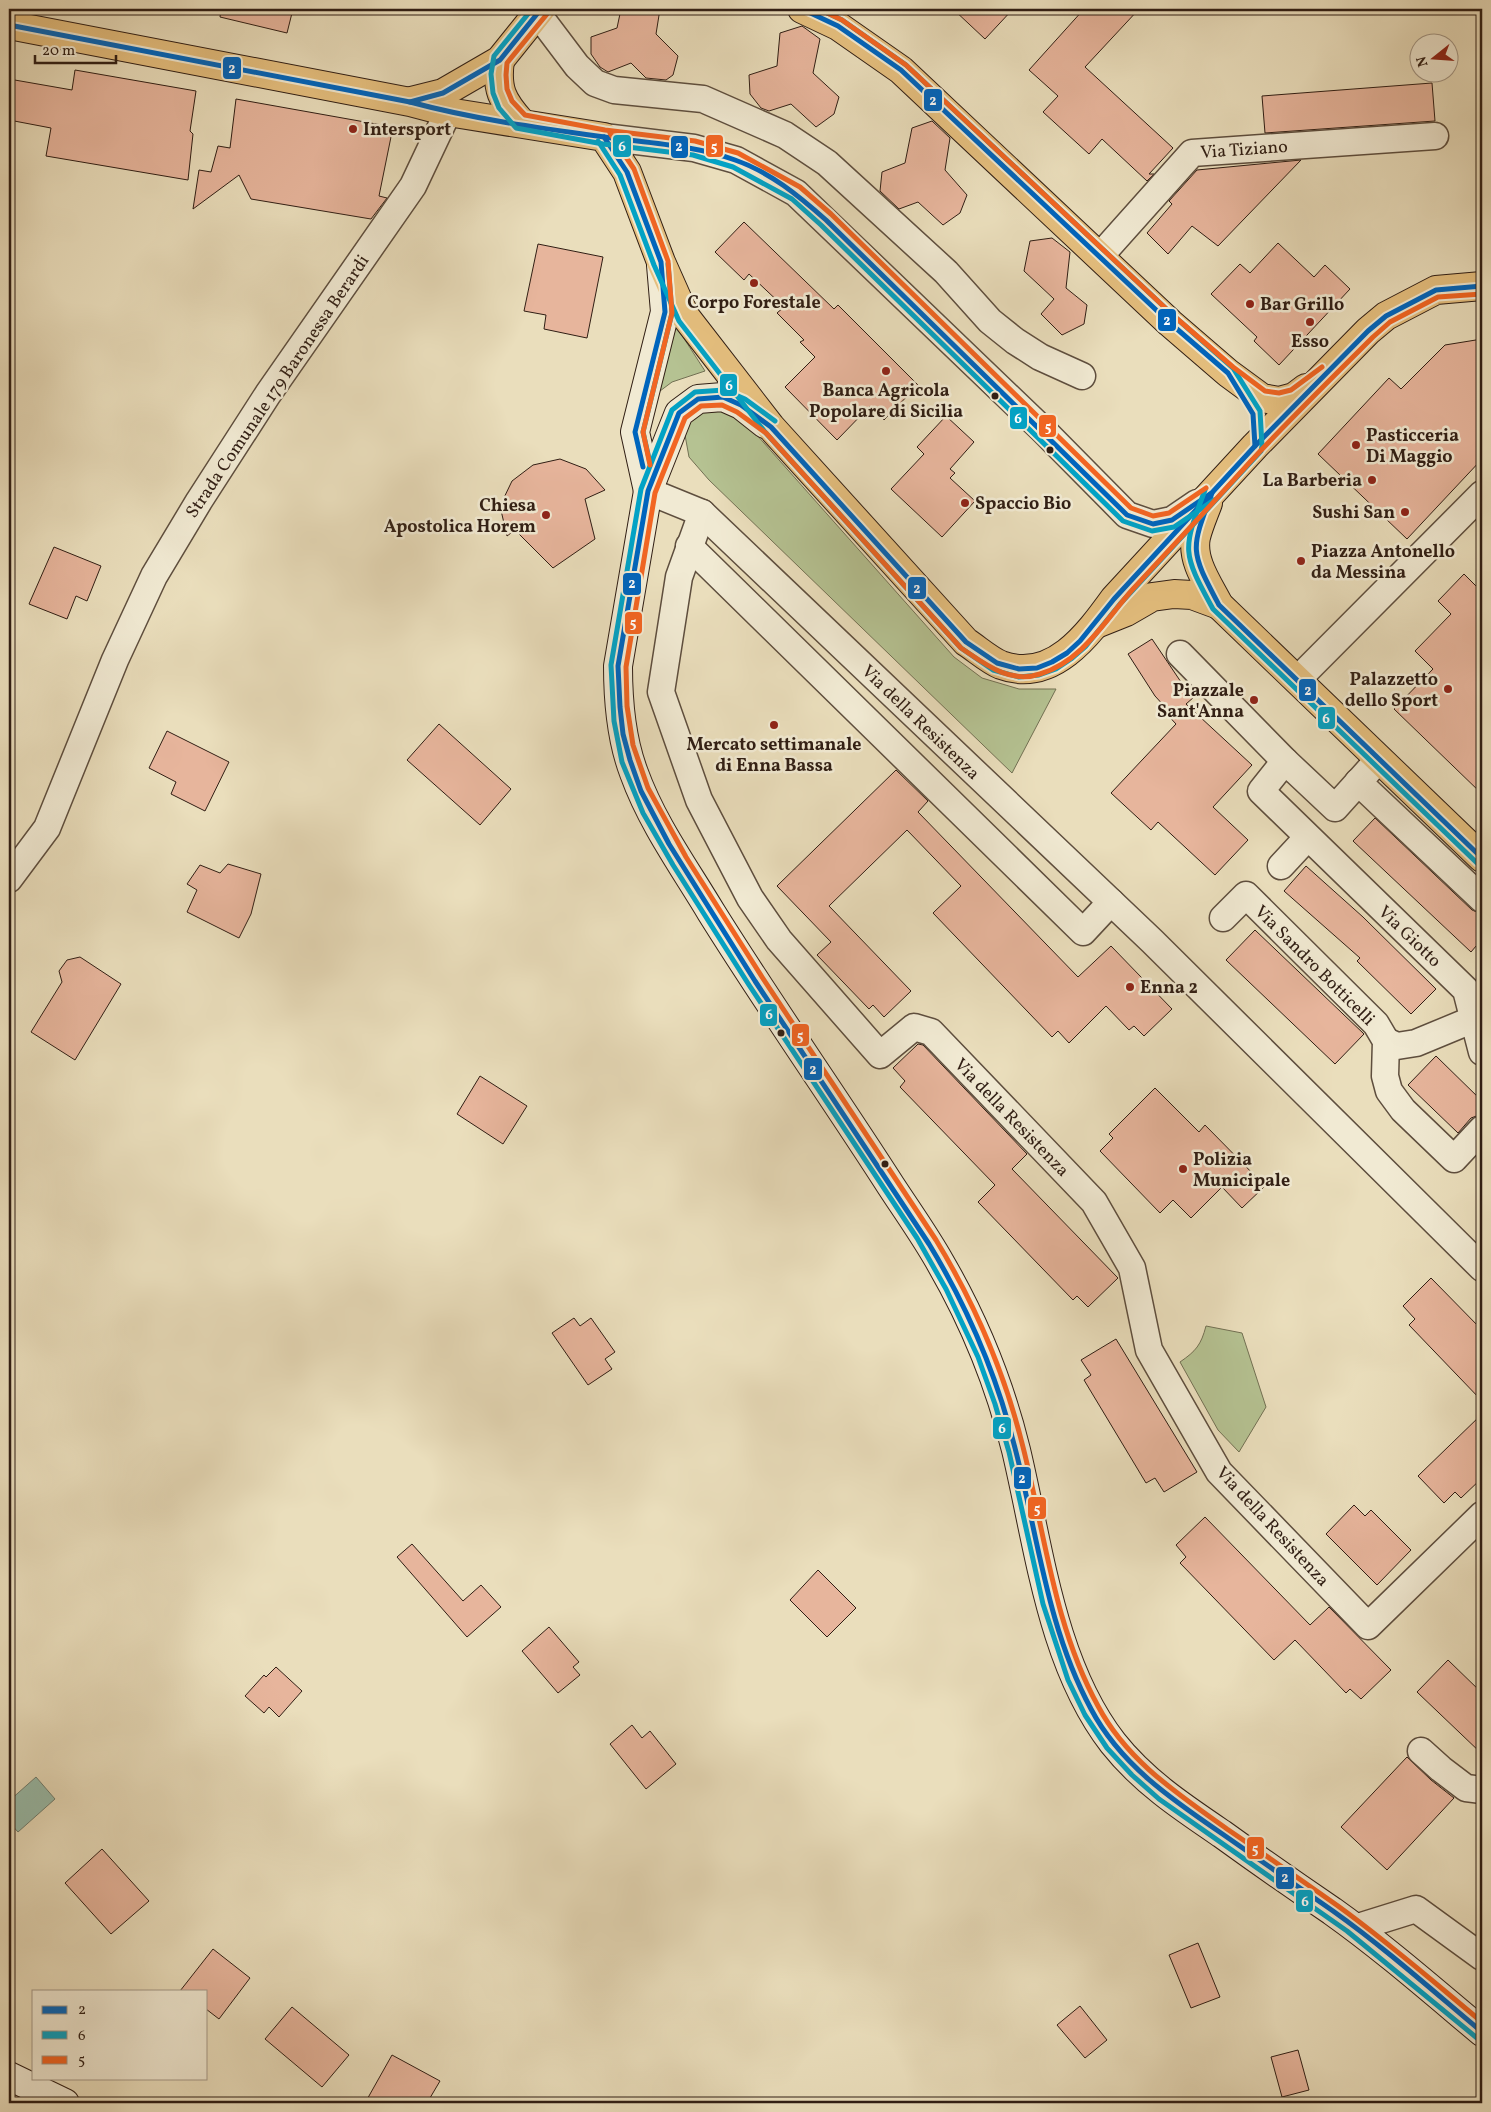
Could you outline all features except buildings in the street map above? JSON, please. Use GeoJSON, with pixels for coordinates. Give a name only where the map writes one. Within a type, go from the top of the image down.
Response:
{"type":"FeatureCollection","features":[{"type":"Feature","properties":{"kind":"main road"},"geometry":{"type":"LineString","coordinates":[[802,9],[838,26],[901,70],[1170,323],[1228,373],[1262,398],[1279,401],[1294,397],[1330,370]]}},
{"type":"Feature","properties":{"kind":"main road"},"geometry":{"type":"LineString","coordinates":[[410,102],[443,93],[500,60],[539,11]]}},
{"type":"Feature","properties":{"kind":"main road"},"geometry":{"type":"LineString","coordinates":[[9,25],[410,102],[448,112],[522,122],[604,137],[626,172],[661,262],[685,316],[771,428],[966,642],[992,660],[1002,665],[1018,668],[1041,668],[1064,656],[1096,624],[1114,600],[1255,446],[1386,316],[1436,290],[1482,286]]}},
{"type":"Feature","properties":{"kind":"main road"},"geometry":{"type":"LineString","coordinates":[[500,60],[498,75],[500,91],[506,105],[522,122]]}},
{"type":"Feature","properties":{"kind":"main road"},"geometry":{"type":"LineString","coordinates":[[648,491],[636,432],[665,312],[661,262]]}},
{"type":"Feature","properties":{"kind":"main road"},"geometry":{"type":"LineString","coordinates":[[1228,373],[1253,414],[1255,446]]}},
{"type":"Feature","properties":{"kind":"main road"},"geometry":{"type":"LineString","coordinates":[[771,428],[741,405],[723,397],[698,399],[679,413],[648,491],[618,666],[618,694],[632,769],[650,812],[732,946],[826,1085],[941,1264],[972,1324],[998,1389],[1015,1446],[1045,1580],[1062,1643],[1087,1701],[1116,1746],[1131,1764],[1163,1794],[1355,1928],[1482,2032]]}},
{"type":"Feature","properties":{"kind":"main road"},"geometry":{"type":"LineString","coordinates":[[1212,492],[1196,536],[1195,550],[1199,566],[1219,605],[1482,858]]}},
{"type":"Feature","properties":{"kind":"main road"},"geometry":{"type":"LineString","coordinates":[[1096,624],[1126,612],[1152,597],[1174,594],[1192,595],[1219,605]]}},
{"type":"Feature","properties":{"kind":"main road"},"geometry":{"type":"LineString","coordinates":[[9,2076],[65,2103]]}},
{"type":"Feature","properties":{"kind":"street"},"geometry":{"type":"LineString","coordinates":[[539,11],[576,66],[595,83],[614,90],[703,99],[785,135],[818,157],[946,272],[990,321],[1015,341],[1040,357],[1082,376]]}},
{"type":"Feature","properties":{"kind":"street","name":"Strada Comunale 179 Baronessa Berardi"},"geometry":{"type":"LineString","coordinates":[[9,879],[47,828],[115,660],[154,576],[199,501],[268,394],[413,186],[448,112]]}},
{"type":"Feature","properties":{"kind":"street","name":"Via Tiziano"},"geometry":{"type":"LineString","coordinates":[[1100,256],[1192,153],[1435,136]]}},
{"type":"Feature","properties":{"kind":"street"},"geometry":{"type":"LineString","coordinates":[[604,137],[694,148],[736,160],[796,193],[1043,430],[1127,515],[1153,524],[1172,520],[1212,492]]}},
{"type":"Feature","properties":{"kind":"street","name":"Via della Resistenza"},"geometry":{"type":"LineString","coordinates":[[648,491],[702,513],[1111,902],[1482,1268]]}},
{"type":"Feature","properties":{"kind":"street"},"geometry":{"type":"LineString","coordinates":[[1297,680],[1482,494]]}},
{"type":"Feature","properties":{"kind":"street","name":"Via della Resistenza"},"geometry":{"type":"LineString","coordinates":[[702,513],[679,577],[661,692],[700,800],[750,898],[779,940],[880,1055],[914,1027],[931,1032],[1094,1202],[1132,1268],[1149,1350],[1219,1472],[1368,1626],[1482,1515]]}},
{"type":"Feature","properties":{"kind":"street"},"geometry":{"type":"LineString","coordinates":[[689,546],[1083,932],[1111,902]]}},
{"type":"Feature","properties":{"kind":"street"},"geometry":{"type":"LineString","coordinates":[[1180,654],[1285,761],[1335,808],[1379,759]]}},
{"type":"Feature","properties":{"kind":"street","name":"Via Giotto"},"geometry":{"type":"LineString","coordinates":[[1285,761],[1261,791],[1307,838],[1466,990],[1482,1052]]}},
{"type":"Feature","properties":{"kind":"street"},"geometry":{"type":"LineString","coordinates":[[1358,782],[1482,899]]}},
{"type":"Feature","properties":{"kind":"street"},"geometry":{"type":"LineString","coordinates":[[1281,866],[1307,838]]}},
{"type":"Feature","properties":{"kind":"street","name":"Via Sandro Botticelli"},"geometry":{"type":"LineString","coordinates":[[1223,918],[1246,895],[1376,1024],[1386,1041],[1385,1076],[1389,1091],[1403,1110],[1454,1159],[1482,1129]]}},
{"type":"Feature","properties":{"kind":"street"},"geometry":{"type":"LineString","coordinates":[[1386,1041],[1397,1046],[1416,1043],[1474,1019]]}},
{"type":"Feature","properties":{"kind":"street"},"geometry":{"type":"LineString","coordinates":[[1421,1751],[1466,1788],[1482,1790]]}},
{"type":"Feature","properties":{"kind":"street"},"geometry":{"type":"LineString","coordinates":[[1355,1928],[1416,1909],[1482,1957]]}},
{"type":"Feature","properties":{"kind":"shaded area"},"geometry":{"type":"Polygon","coordinates":[[[674,323],[705,371],[672,382],[656,394],[674,323]]]}},
{"type":"Feature","properties":{"kind":"shaded area"},"geometry":{"type":"Polygon","coordinates":[[[710,410],[726,412],[748,425],[954,657],[982,678],[1019,689],[1056,689],[1012,773],[709,480],[689,457],[685,435],[693,416],[710,410]]]}},
{"type":"Feature","properties":{"kind":"shaded area"},"geometry":{"type":"Polygon","coordinates":[[[1206,1326],[1242,1333],[1266,1407],[1239,1452],[1218,1430],[1180,1362],[1197,1347],[1206,1326]]]}},
{"type":"Feature","properties":{"kind":"shaded area"},"geometry":{"type":"Polygon","coordinates":[[[36,1777],[55,1799],[18,1832],[9,1822],[9,1801],[36,1777]]]}},
{"type":"Feature","properties":{"kind":"transit line","name":"6"},"geometry":{"type":"LineString","coordinates":[[532,9],[494,56],[491,74],[493,93],[499,108],[516,128],[603,144],[693,155],[733,167],[792,199],[821,225],[1123,521],[1152,531],[1174,527],[1214,500]]}},
{"type":"Feature","properties":{"kind":"transit line","name":"2"},"geometry":{"type":"LineString","coordinates":[[410,102],[443,93],[500,60],[541,9]]}},
{"type":"Feature","properties":{"kind":"transit line","name":"2"},"geometry":{"type":"LineString","coordinates":[[802,9],[838,26],[901,70],[1170,323],[1228,373],[1253,414],[1255,446]]}},
{"type":"Feature","properties":{"kind":"transit line","name":"6"},"geometry":{"type":"LineString","coordinates":[[598,141],[620,175],[654,265],[679,321],[765,432],[961,648],[993,670],[1019,677],[1039,675],[1056,669],[1086,646],[1120,604],[1261,451],[1260,411],[1233,368],[1175,317],[906,65],[842,20],[819,9]]}},
{"type":"Feature","properties":{"kind":"transit line","name":"5"},"geometry":{"type":"LineString","coordinates":[[819,9],[842,20],[906,65],[1175,317],[1233,367],[1265,391],[1279,393],[1291,390],[1322,367]]}},
{"type":"Feature","properties":{"kind":"transit line","name":"5"},"geometry":{"type":"LineString","coordinates":[[547,14],[507,63],[507,89],[512,101],[525,115],[605,130],[695,141],[738,153],[800,187],[831,214],[1131,508],[1153,516],[1169,513],[1206,488]]}},
{"type":"Feature","properties":{"kind":"transit line","name":"2"},"geometry":{"type":"LineString","coordinates":[[9,25],[410,102],[482,118],[703,151],[748,165],[772,178],[795,194],[826,220],[1127,515],[1153,524],[1172,520],[1210,494]]}},
{"type":"Feature","properties":{"kind":"transit line","name":"5"},"geometry":{"type":"LineString","coordinates":[[610,133],[634,169],[668,261],[672,313],[643,432],[650,465]]}},
{"type":"Feature","properties":{"kind":"transit line","name":"2"},"geometry":{"type":"LineString","coordinates":[[604,137],[627,172],[661,262],[665,312],[635,432],[643,467]]}},
{"type":"Feature","properties":{"kind":"transit line","name":"6"},"geometry":{"type":"LineString","coordinates":[[650,463],[643,432],[672,313],[668,264]]}},
{"type":"Feature","properties":{"kind":"transit line","name":"2"},"geometry":{"type":"LineString","coordinates":[[1482,286],[1436,290],[1386,316],[1368,331],[1255,446],[1114,599],[1080,641],[1067,653],[1037,668],[1019,669],[997,663],[966,642],[771,427],[741,405],[723,397],[698,399],[679,413],[648,491],[618,666],[623,734],[630,760],[641,791],[669,844],[755,981],[929,1244],[969,1318],[990,1369],[1008,1421],[1045,1581],[1064,1646],[1076,1678],[1103,1729],[1117,1747],[1148,1779],[1202,1820],[1352,1925],[1482,2032]]}},
{"type":"Feature","properties":{"kind":"transit line","name":"5"},"geometry":{"type":"LineString","coordinates":[[1482,294],[1438,297],[1390,322],[1266,445],[1133,589],[1081,650],[1055,668],[1029,676],[1018,676],[998,671],[961,648],[766,433],[737,412],[722,405],[701,406],[685,418],[655,493],[626,667],[627,706],[633,745],[648,788],[686,857],[762,977],[936,1240],[976,1314],[998,1366],[1016,1420],[1052,1579],[1071,1644],[1083,1675],[1110,1726],[1139,1760],[1172,1789],[1357,1920],[1482,2022]]}},
{"type":"Feature","properties":{"kind":"transit line","name":"6"},"geometry":{"type":"LineString","coordinates":[[775,421],[745,399],[724,390],[695,392],[672,410],[641,489],[611,665],[614,721],[622,762],[643,813],[673,865],[749,985],[917,1238],[946,1289],[978,1357],[995,1404],[1009,1452],[1043,1604],[1068,1680],[1085,1715],[1107,1748],[1132,1775],[1159,1799],[1347,1931],[1477,2038]]}},
{"type":"Feature","properties":{"kind":"transit line","name":"6"},"geometry":{"type":"LineString","coordinates":[[1205,490],[1192,526],[1189,551],[1195,575],[1213,609],[1477,863]]}},
{"type":"Feature","properties":{"kind":"transit line","name":"2"},"geometry":{"type":"LineString","coordinates":[[1212,493],[1200,527],[1196,550],[1198,561],[1219,605],[1482,858]]}},
{"type":"Feature","properties":{"kind":"place","name":"Intersport"},"geometry":{"type":"Point","coordinates":[353,129]}},
{"type":"Feature","properties":{"kind":"place","name":"Corpo Forestale"},"geometry":{"type":"Point","coordinates":[754,283]}},
{"type":"Feature","properties":{"kind":"place","name":"Bar Grillo"},"geometry":{"type":"Point","coordinates":[1250,304]}},
{"type":"Feature","properties":{"kind":"place","name":"Esso"},"geometry":{"type":"Point","coordinates":[1310,322]}},
{"type":"Feature","properties":{"kind":"place","name":"Banca Agricola Popolare di Sicilia"},"geometry":{"type":"Point","coordinates":[886,371]}},
{"type":"Feature","properties":{"kind":"place","name":"Pasticceria Di Maggio"},"geometry":{"type":"Point","coordinates":[1356,445]}},
{"type":"Feature","properties":{"kind":"place","name":"La Barberia"},"geometry":{"type":"Point","coordinates":[1372,480]}},
{"type":"Feature","properties":{"kind":"place","name":"Spaccio Bio"},"geometry":{"type":"Point","coordinates":[965,503]}},
{"type":"Feature","properties":{"kind":"place","name":"Sushi San"},"geometry":{"type":"Point","coordinates":[1405,512]}},
{"type":"Feature","properties":{"kind":"place","name":"Chiesa Apostolica Horem"},"geometry":{"type":"Point","coordinates":[546,515]}},
{"type":"Feature","properties":{"kind":"place","name":"Piazza Antonello da Messina"},"geometry":{"type":"Point","coordinates":[1301,561]}},
{"type":"Feature","properties":{"kind":"place","name":"Palazzetto dello Sport"},"geometry":{"type":"Point","coordinates":[1448,689]}},
{"type":"Feature","properties":{"kind":"place","name":"Piazzale Sant'Anna"},"geometry":{"type":"Point","coordinates":[1254,700]}},
{"type":"Feature","properties":{"kind":"place","name":"Mercato settimanale di Enna Bassa"},"geometry":{"type":"Point","coordinates":[774,725]}},
{"type":"Feature","properties":{"kind":"place","name":"Enna 2"},"geometry":{"type":"Point","coordinates":[1130,987]}},
{"type":"Feature","properties":{"kind":"place","name":"Polizia Municipale"},"geometry":{"type":"Point","coordinates":[1183,1169]}}]}
